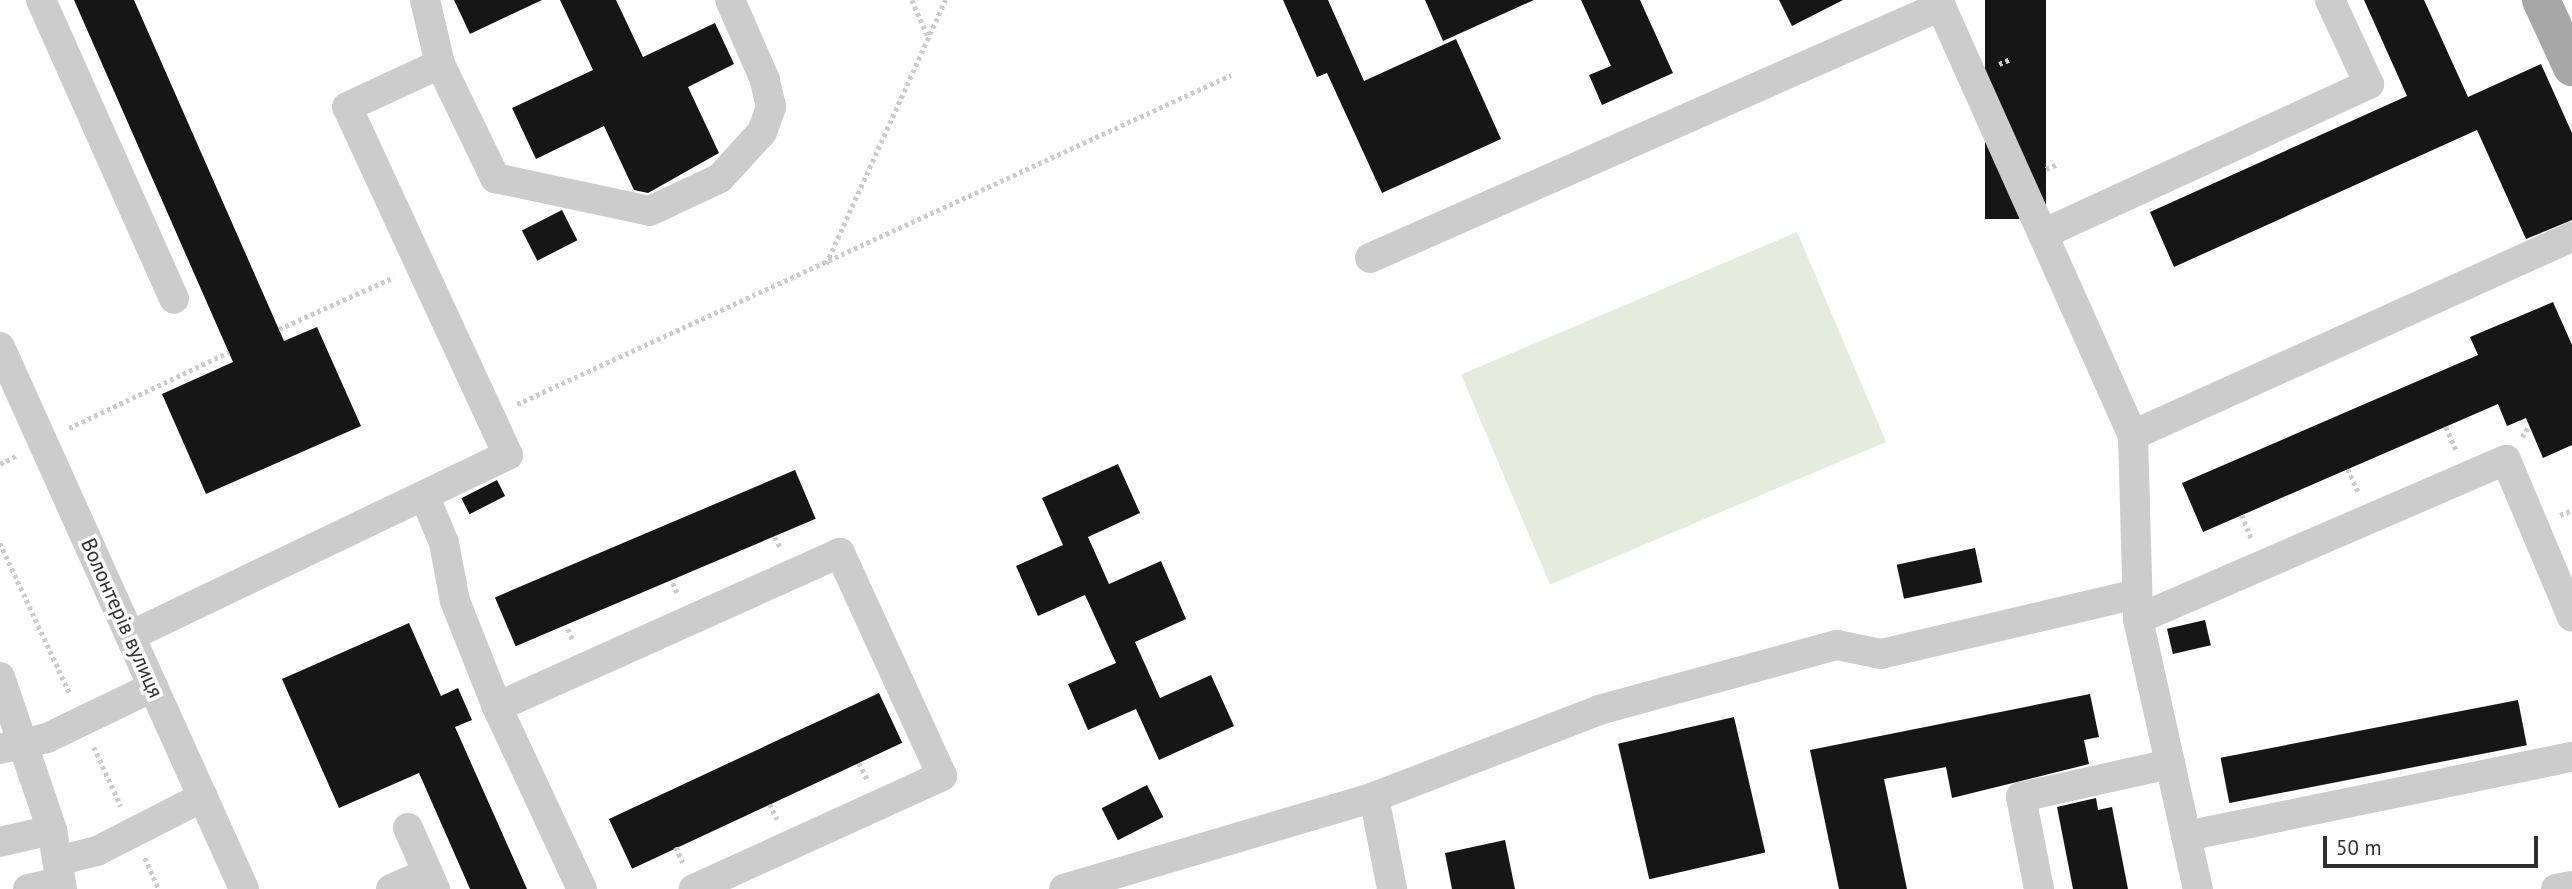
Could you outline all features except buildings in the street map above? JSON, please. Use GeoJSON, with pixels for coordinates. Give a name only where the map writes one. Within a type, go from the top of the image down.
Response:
{"type":"FeatureCollection","features":[{"type":"Feature","properties":{"kind":"main road"},"geometry":{"type":"LineString","coordinates":[[2541,0],[2572,67]]}},
{"type":"Feature","properties":{"kind":"street"},"geometry":{"type":"LineString","coordinates":[[41,0],[174,299]]}},
{"type":"Feature","properties":{"kind":"street"},"geometry":{"type":"LineString","coordinates":[[425,0],[440,64],[495,178],[650,211],[720,178],[762,132],[771,107],[765,80],[730,0]]}},
{"type":"Feature","properties":{"kind":"street"},"geometry":{"type":"LineString","coordinates":[[2043,234],[2369,84],[2330,0]]}},
{"type":"Feature","properties":{"kind":"street"},"geometry":{"type":"LineString","coordinates":[[1370,258],[1940,3],[2133,435],[2138,606],[2198,889]]}},
{"type":"Feature","properties":{"kind":"street"},"geometry":{"type":"LineString","coordinates":[[130,636],[508,454],[347,107],[440,64]]}},
{"type":"Feature","properties":{"kind":"street"},"geometry":{"type":"LineString","coordinates":[[2133,435],[2572,237]]}},
{"type":"Feature","properties":{"kind":"street","name":"Волонтерів вулиця"},"geometry":{"type":"LineString","coordinates":[[2,357],[43,441],[244,889]]}},
{"type":"Feature","properties":{"kind":"street"},"geometry":{"type":"LineString","coordinates":[[1064,889],[1374,797],[1599,710],[1837,645],[1881,654],[2138,606],[2505,460],[2572,617]]}},
{"type":"Feature","properties":{"kind":"street"},"geometry":{"type":"LineString","coordinates":[[425,496],[444,543],[455,601],[497,707],[582,889]]}},
{"type":"Feature","properties":{"kind":"street"},"geometry":{"type":"LineString","coordinates":[[497,707],[840,554],[942,776],[694,889]]}},
{"type":"Feature","properties":{"kind":"street"},"geometry":{"type":"LineString","coordinates":[[0,677],[14,746],[52,830],[61,877]]}},
{"type":"Feature","properties":{"kind":"street"},"geometry":{"type":"LineString","coordinates":[[14,746],[153,687]]}},
{"type":"Feature","properties":{"kind":"street"},"geometry":{"type":"LineString","coordinates":[[2186,836],[2572,757]]}},
{"type":"Feature","properties":{"kind":"street"},"geometry":{"type":"LineString","coordinates":[[2039,889],[2021,797],[2170,764]]}},
{"type":"Feature","properties":{"kind":"street"},"geometry":{"type":"LineString","coordinates":[[28,889],[61,877],[97,851],[203,797]]}},
{"type":"Feature","properties":{"kind":"street"},"geometry":{"type":"LineString","coordinates":[[1374,797],[1392,889]]}},
{"type":"Feature","properties":{"kind":"street"},"geometry":{"type":"LineString","coordinates":[[391,889],[431,881],[408,828]]}},
{"type":"Feature","properties":{"kind":"street"},"geometry":{"type":"LineString","coordinates":[[0,842],[52,830]]}},
{"type":"Feature","properties":{"kind":"street"},"geometry":{"type":"LineString","coordinates":[[2556,889],[2572,886]]}},
{"type":"Feature","properties":{"kind":"path"},"geometry":{"type":"LineString","coordinates":[[912,0],[929,39]]}},
{"type":"Feature","properties":{"kind":"path"},"geometry":{"type":"LineString","coordinates":[[826,264],[945,0]]}},
{"type":"Feature","properties":{"kind":"path"},"geometry":{"type":"LineString","coordinates":[[491,416],[826,264],[1231,75]]}},
{"type":"Feature","properties":{"kind":"path"},"geometry":{"type":"LineString","coordinates":[[279,329],[421,265]]}},
{"type":"Feature","properties":{"kind":"path"},"geometry":{"type":"LineString","coordinates":[[0,464],[229,352]]}},
{"type":"Feature","properties":{"kind":"green space"},"geometry":{"type":"Polygon","coordinates":[[[1797,232],[1886,442],[1550,584],[1461,375],[1797,232]]]}}]}
